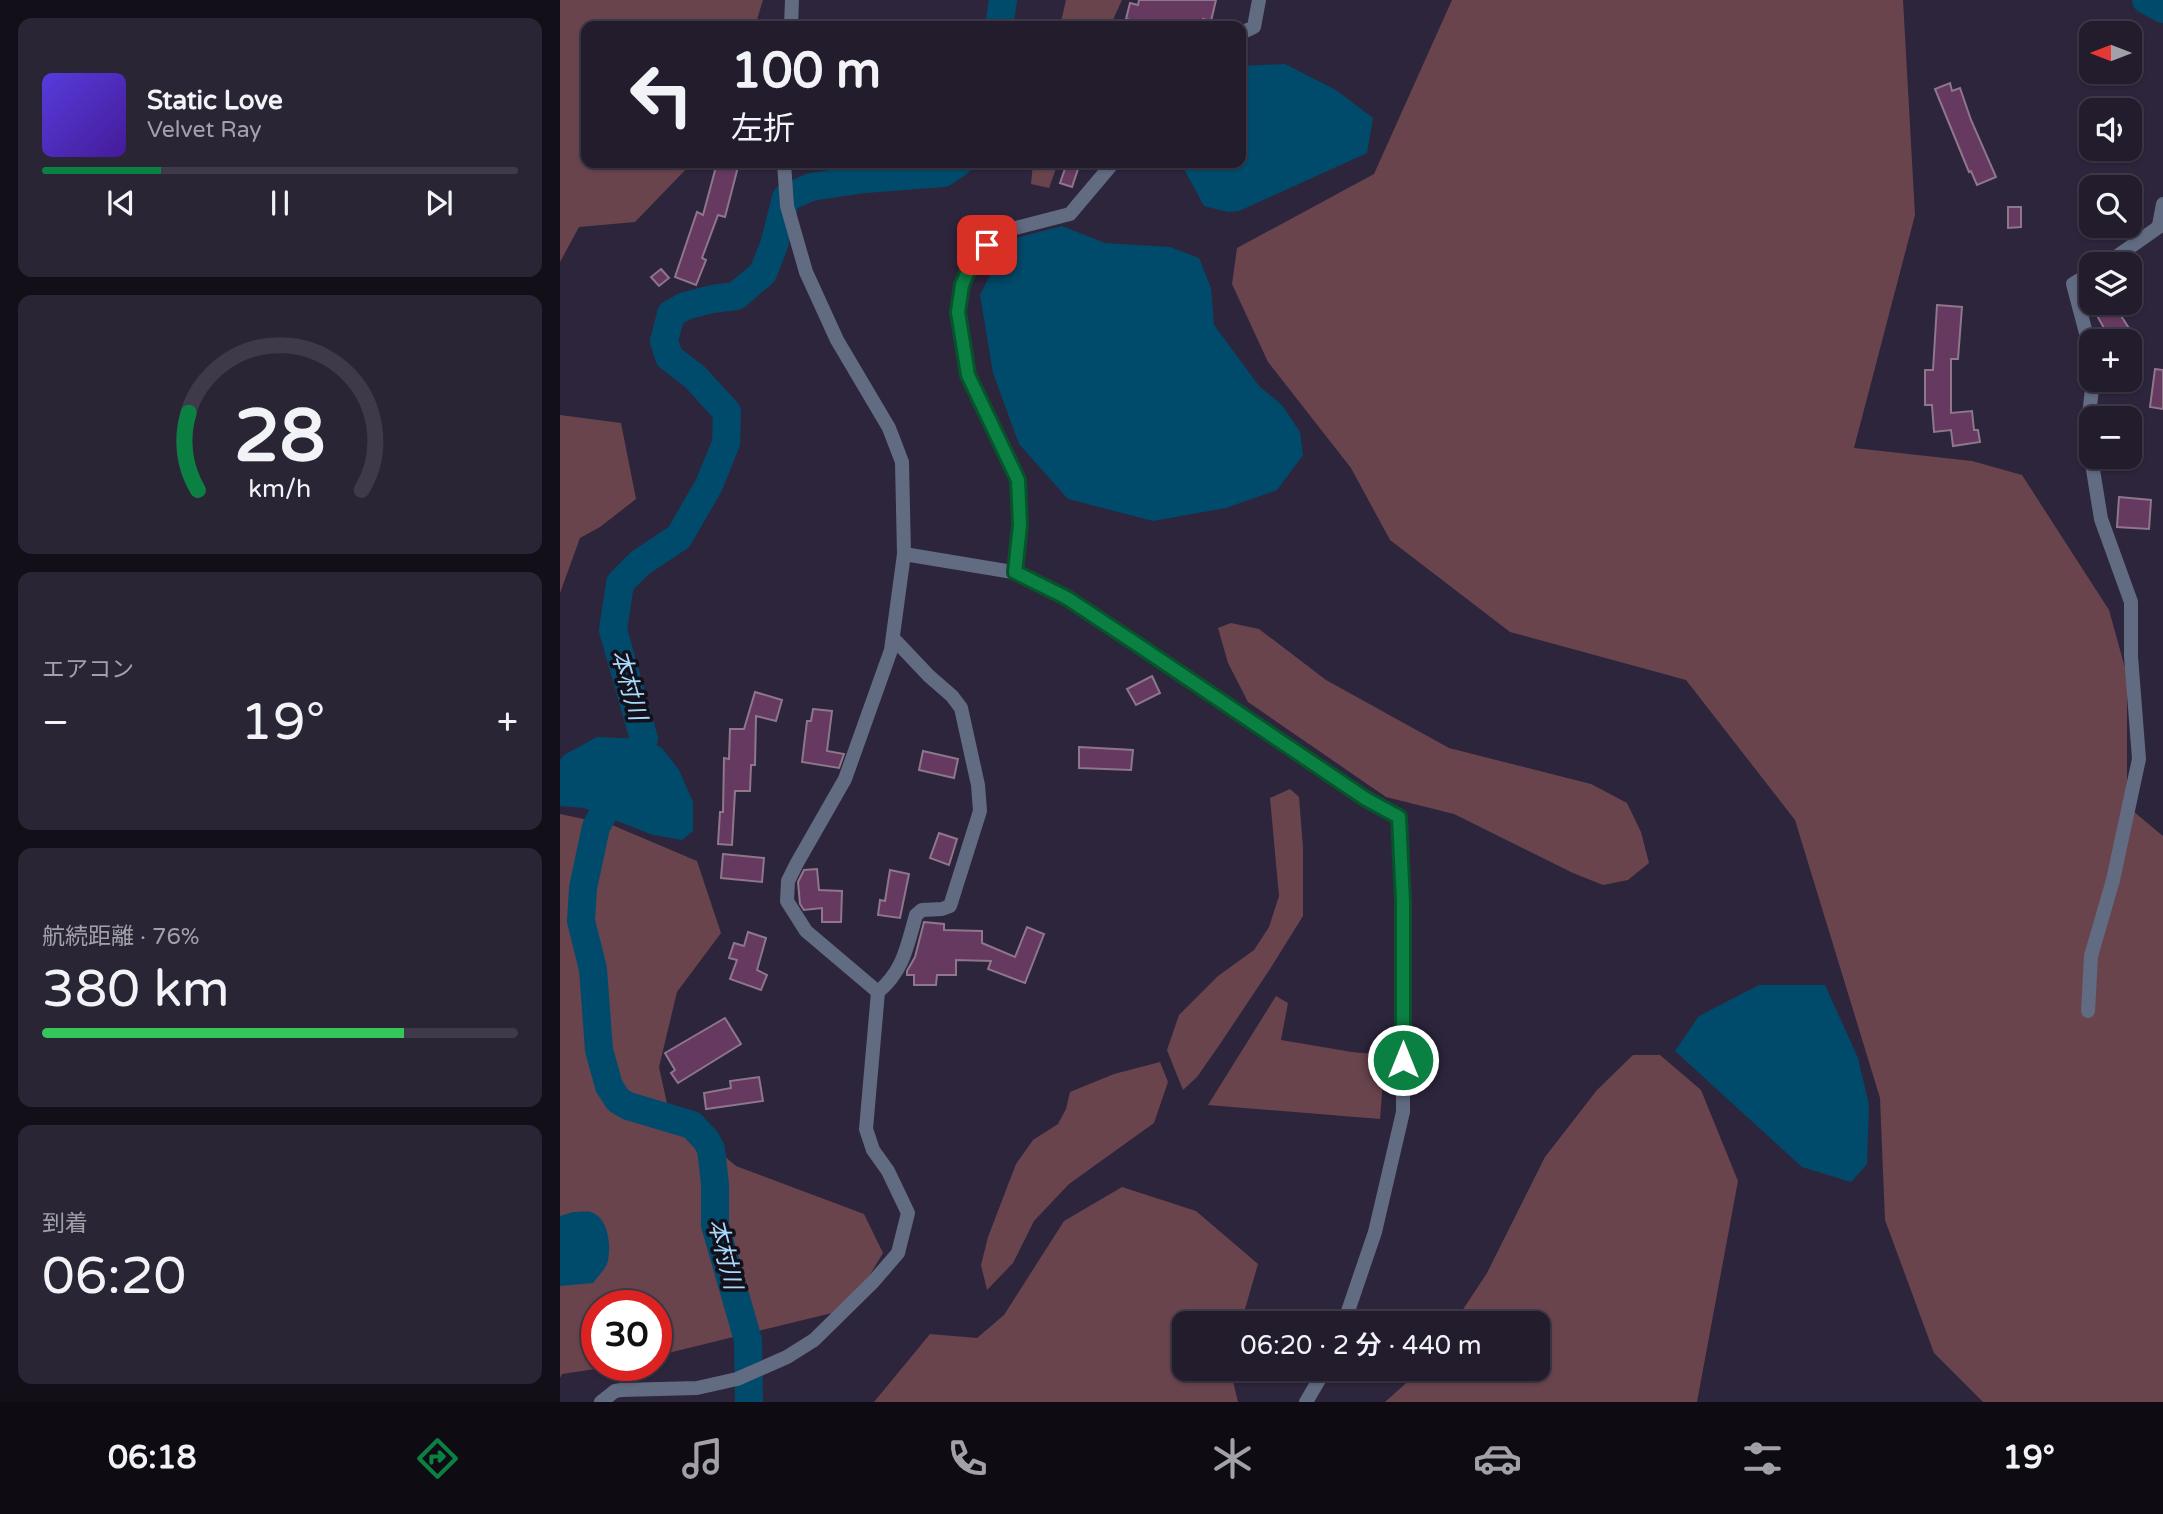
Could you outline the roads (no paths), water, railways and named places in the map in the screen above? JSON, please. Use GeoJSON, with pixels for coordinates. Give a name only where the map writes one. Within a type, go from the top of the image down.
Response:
{"type":"FeatureCollection","features":[{"type":"Feature","properties":{"kind":"street"},"geometry":{"type":"LineString","coordinates":[[791,21],[792,0]]}},
{"type":"Feature","properties":{"kind":"street"},"geometry":{"type":"LineString","coordinates":[[1246,31],[1254,27],[1259,0]]}},
{"type":"Feature","properties":{"kind":"street"},"geometry":{"type":"LineString","coordinates":[[784,168],[787,206],[799,252],[837,340],[889,428],[902,462],[904,554],[891,650],[845,779],[788,881],[787,901],[806,931],[878,992]]}},
{"type":"Feature","properties":{"kind":"street"},"geometry":{"type":"LineString","coordinates":[[1015,572],[1020,525],[1018,480],[968,375],[958,312],[962,285],[974,258],[1000,232],[1070,214],[1109,168]]}},
{"type":"Feature","properties":{"kind":"street"},"geometry":{"type":"LineString","coordinates":[[2122,252],[2161,224],[2163,205]]}},
{"type":"Feature","properties":{"kind":"street"},"geometry":{"type":"LineString","coordinates":[[2079,280],[2073,284],[2079,307]]}},
{"type":"Feature","properties":{"kind":"street"},"geometry":{"type":"LineString","coordinates":[[2088,1011],[2091,956],[2113,880],[2139,759],[2131,656],[2131,602],[2101,519],[2087,433],[2092,392]]}},
{"type":"Feature","properties":{"kind":"street"},"geometry":{"type":"LineString","coordinates":[[904,554],[1015,572],[1067,598],[1366,799],[1399,817],[1403,902],[1403,1112],[1375,1232],[1348,1311]]}},
{"type":"Feature","properties":{"kind":"street"},"geometry":{"type":"LineString","coordinates":[[601,1402],[615,1391],[621,1390],[697,1388],[737,1380],[787,1357],[814,1340],[873,1282],[898,1253],[908,1213],[888,1171],[873,1150],[866,1129],[878,992],[892,980],[901,967],[916,915],[922,910],[950,906],[980,811],[978,785],[961,708],[893,638]]}},
{"type":"Feature","properties":{"kind":"street"},"geometry":{"type":"LineString","coordinates":[[1306,1402],[1318,1381]]}},
{"type":"Feature","properties":{"kind":"water"},"geometry":{"type":"Polygon","coordinates":[[[1285,64],[1336,90],[1373,118],[1367,153],[1239,211],[1228,212],[1204,206],[1184,168],[1246,168],[1246,66],[1285,64]]]}},
{"type":"Feature","properties":{"kind":"water"},"geometry":{"type":"Polygon","coordinates":[[[1062,226],[1105,243],[1170,247],[1199,258],[1211,288],[1214,325],[1259,386],[1282,405],[1300,432],[1303,455],[1277,490],[1226,508],[1153,521],[1068,499],[1019,444],[993,373],[980,295],[1008,240],[1062,226]]]}},
{"type":"Feature","properties":{"kind":"water"},"geometry":{"type":"Polygon","coordinates":[[[597,737],[644,739],[662,748],[679,770],[693,802],[693,831],[682,840],[653,835],[584,808],[560,806],[560,760],[564,755],[597,737]]]}},
{"type":"Feature","properties":{"kind":"water"},"geometry":{"type":"Polygon","coordinates":[[[1759,985],[1825,985],[1858,1058],[1869,1105],[1867,1164],[1851,1182],[1802,1167],[1675,1051],[1699,1016],[1759,985]]]}},
{"type":"Feature","properties":{"kind":"water"},"geometry":{"type":"Polygon","coordinates":[[[573,1212],[591,1212],[602,1220],[608,1234],[608,1257],[606,1266],[593,1283],[560,1286],[560,1216],[573,1212]]]}},
{"type":"Feature","properties":{"kind":"waterway","name":"本村川"},"geometry":{"type":"LineString","coordinates":[[1000,21],[1003,0]]}},
{"type":"Feature","properties":{"kind":"waterway"},"geometry":{"type":"LineString","coordinates":[[2146,0],[2163,9]]}},
{"type":"Feature","properties":{"kind":"waterway","name":"本村川"},"geometry":{"type":"LineString","coordinates":[[749,1402],[748,1340],[715,1225],[715,1184],[711,1149],[692,1125],[628,1106],[618,1100],[609,1086],[599,1050],[593,969],[581,921],[583,888],[596,827],[644,739],[613,630],[620,583],[640,563],[679,537],[709,485],[726,443],[727,412],[695,377],[669,357],[664,341],[671,314],[685,306],[736,296],[763,273],[774,245],[786,198],[811,187],[865,179],[943,173],[950,168]]}}]}
